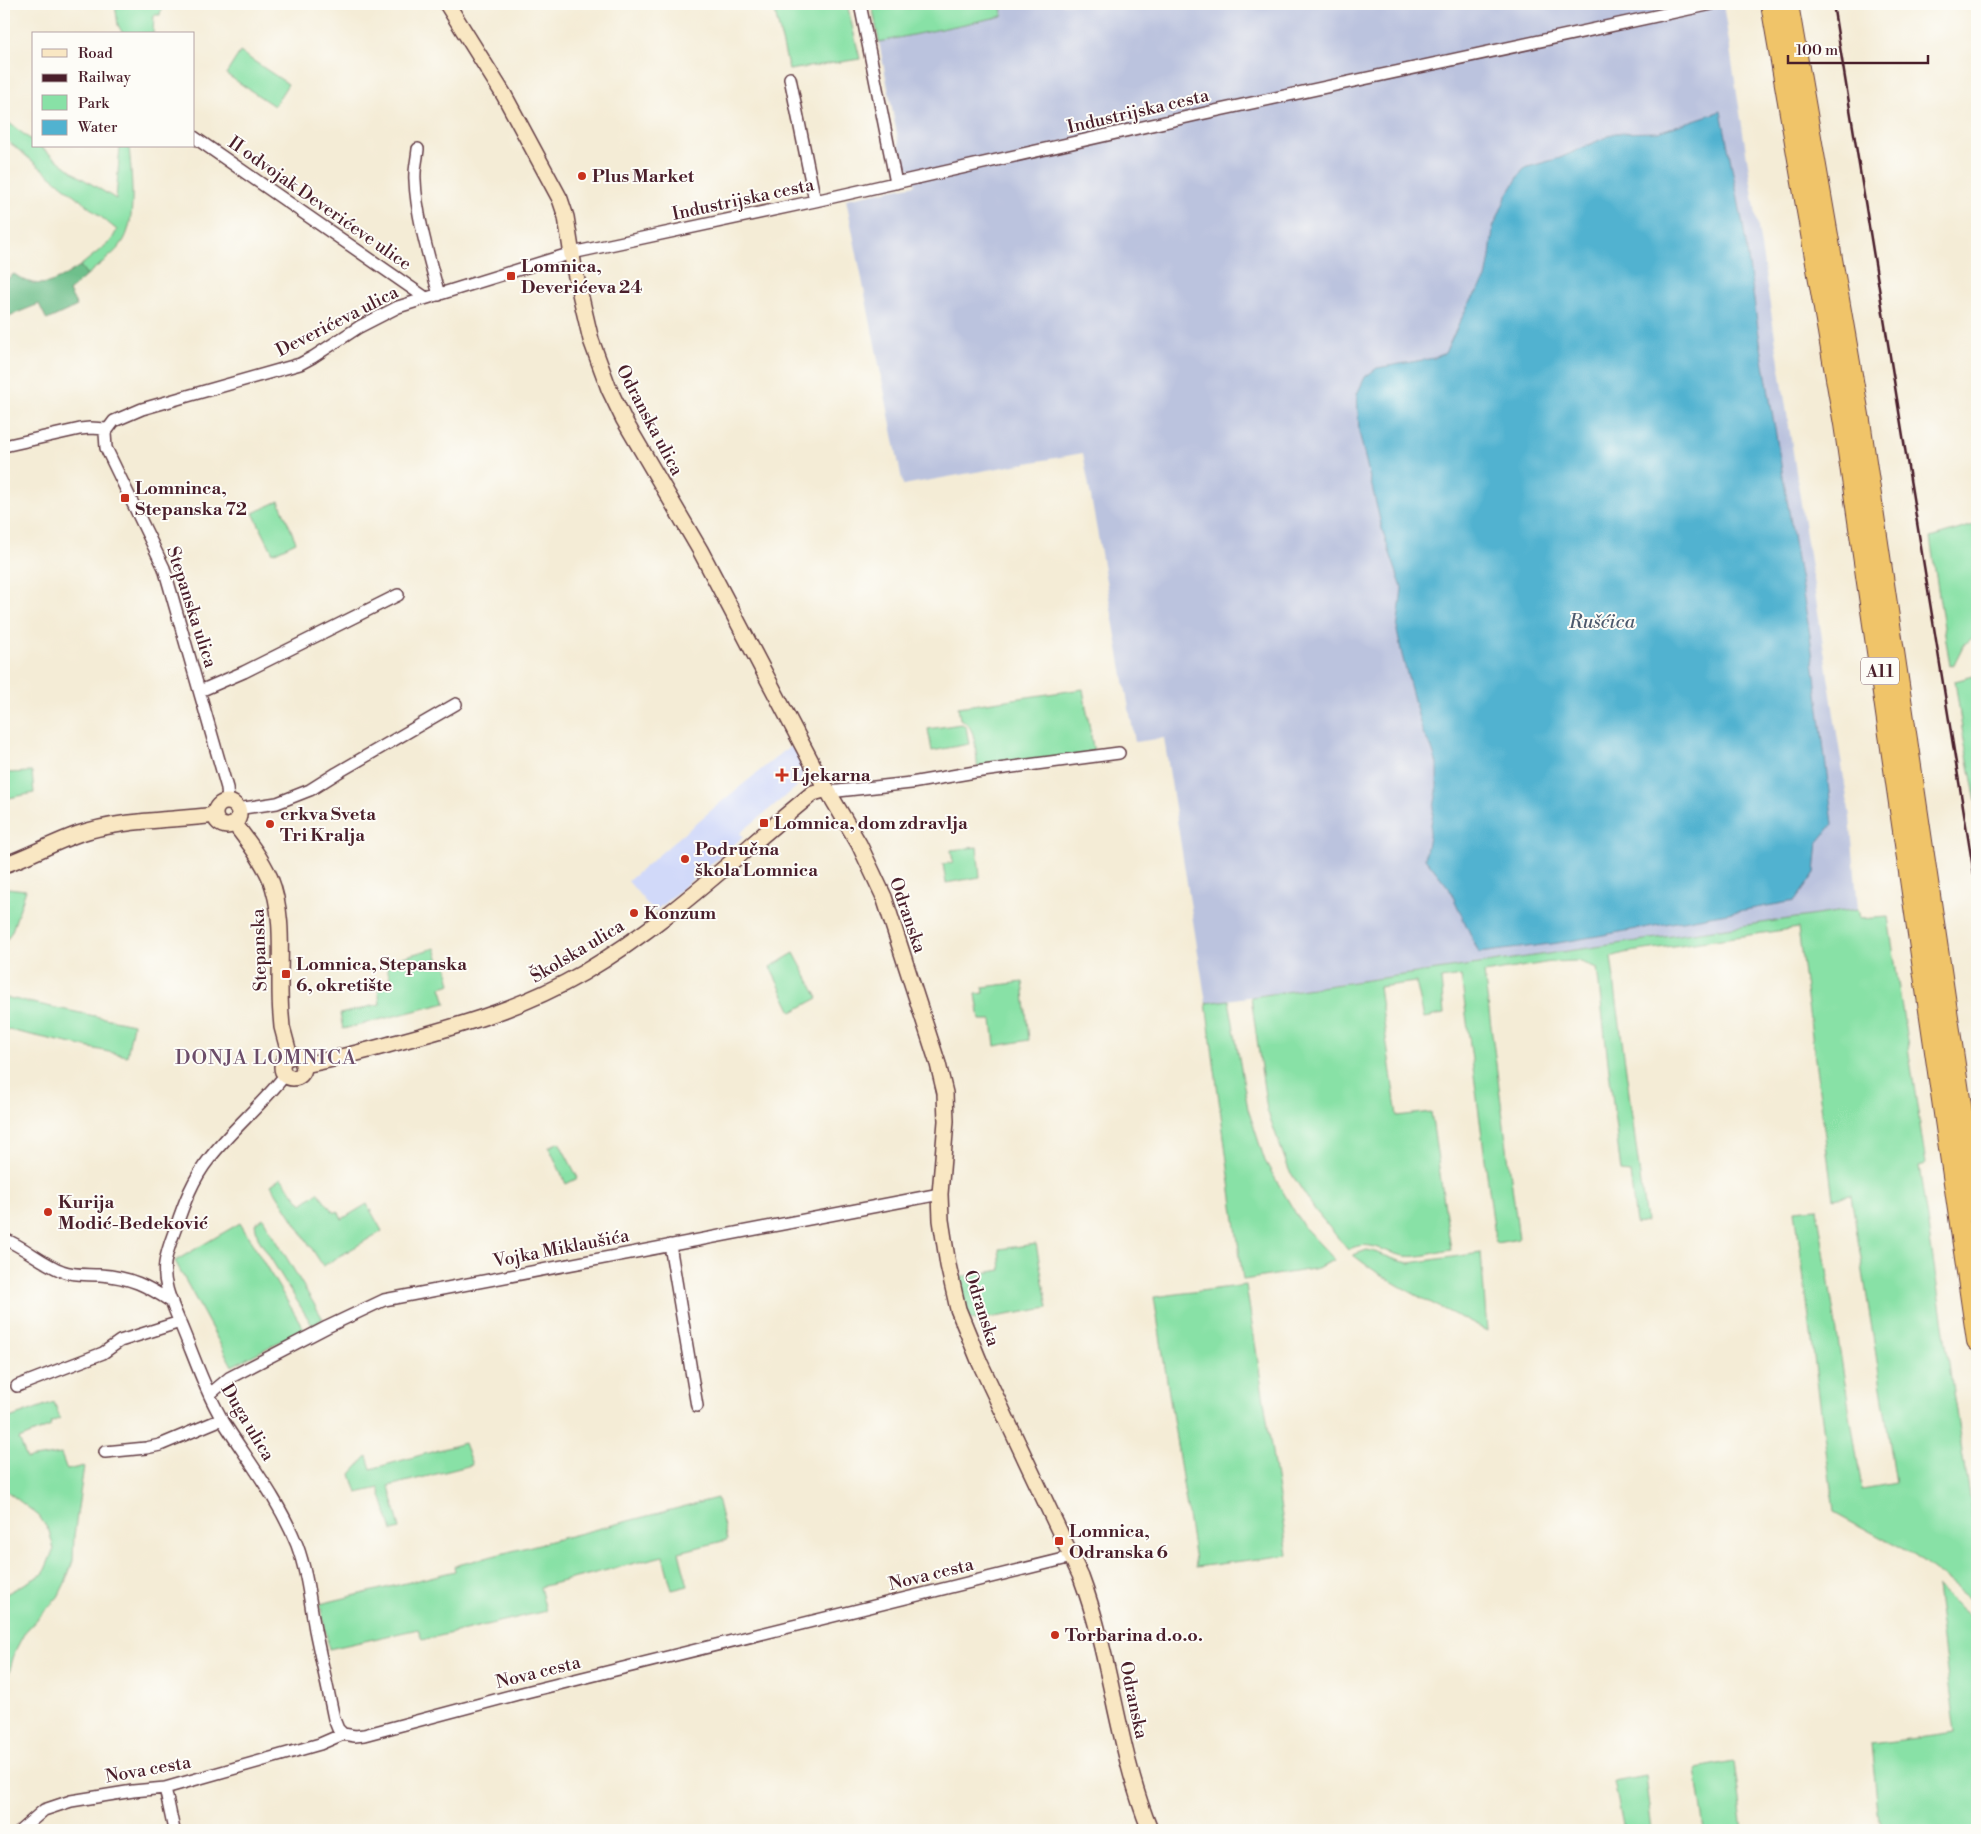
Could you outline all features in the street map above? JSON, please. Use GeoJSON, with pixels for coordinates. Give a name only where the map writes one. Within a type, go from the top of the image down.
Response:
{"type":"FeatureCollection","features":[{"type":"Feature","properties":{"kind":"highway","name":"A11"},"geometry":{"type":"LineString","coordinates":[[1771,4],[1844,424],[1977,1340]]}},
{"type":"Feature","properties":{"kind":"highway","name":"A11"},"geometry":{"type":"LineString","coordinates":[[1788,4],[1860,421],[1977,1214]]}},
{"type":"Feature","properties":{"kind":"street","name":"Odranska ulica"},"geometry":{"type":"LineString","coordinates":[[447,4],[504,94],[555,188],[566,217],[580,294],[591,340],[615,404],[700,550],[828,791]]}},
{"type":"Feature","properties":{"kind":"street"},"geometry":{"type":"LineString","coordinates":[[860,4],[896,183]]}},
{"type":"Feature","properties":{"kind":"street","name":"Industrijska cesta"},"geometry":{"type":"LineString","coordinates":[[572,252],[815,201],[1196,115],[1712,4]]}},
{"type":"Feature","properties":{"kind":"street"},"geometry":{"type":"LineString","coordinates":[[790,78],[815,201]]}},
{"type":"Feature","properties":{"kind":"street","name":"II odvojak Deverićeve ulice"},"geometry":{"type":"LineString","coordinates":[[195,138],[426,298]]}},
{"type":"Feature","properties":{"kind":"street"},"geometry":{"type":"LineString","coordinates":[[418,149],[415,175],[416,192],[424,235],[439,295]]}},
{"type":"Feature","properties":{"kind":"street","name":"Deverićeva ulica"},"geometry":{"type":"LineString","coordinates":[[107,429],[114,421],[142,409],[300,364],[379,316],[398,307],[572,252]]}},
{"type":"Feature","properties":{"kind":"street"},"geometry":{"type":"LineString","coordinates":[[4,446],[80,429],[107,429]]}},
{"type":"Feature","properties":{"kind":"street","name":"Stepanska ulica"},"geometry":{"type":"LineString","coordinates":[[107,429],[105,443],[108,454],[164,568],[233,811]]}},
{"type":"Feature","properties":{"kind":"street"},"geometry":{"type":"LineString","coordinates":[[200,691],[244,672],[398,595]]}},
{"type":"Feature","properties":{"kind":"street"},"geometry":{"type":"LineString","coordinates":[[4,865],[79,834],[120,824],[215,816],[219,823],[223,825],[233,811],[277,803],[310,790],[397,737],[456,704]]}},
{"type":"Feature","properties":{"kind":"street"},"geometry":{"type":"LineString","coordinates":[[828,791],[911,783],[975,772],[1119,753]]}},
{"type":"Feature","properties":{"kind":"street","name":"Školska ulica"},"geometry":{"type":"LineString","coordinates":[[285,1075],[296,1077],[302,1072],[303,1065],[343,1057],[484,1018],[522,1004],[561,985],[629,943],[700,888],[813,792],[828,791]]}},
{"type":"Feature","properties":{"kind":"street","name":"Odranska"},"geometry":{"type":"LineString","coordinates":[[828,791],[860,844],[884,897],[938,1064],[945,1093],[946,1121],[940,1194],[944,1241],[953,1288],[964,1323],[980,1363],[1072,1557],[1095,1615],[1127,1760],[1150,1830]]}},
{"type":"Feature","properties":{"kind":"street","name":"Stepanska"},"geometry":{"type":"LineString","coordinates":[[233,811],[270,878],[275,893],[280,930],[281,1015],[290,1057]]}},
{"type":"Feature","properties":{"kind":"street"},"geometry":{"type":"LineString","coordinates":[[290,1057],[297,1057],[303,1065]]}},
{"type":"Feature","properties":{"kind":"street","name":"Školska ulica"},"geometry":{"type":"LineString","coordinates":[[285,1075],[282,1064],[286,1058],[290,1057]]}},
{"type":"Feature","properties":{"kind":"street","name":"Školska ulica"},"geometry":{"type":"LineString","coordinates":[[172,1302],[166,1286],[165,1264],[187,1197],[200,1172],[214,1152],[285,1075]]}},
{"type":"Feature","properties":{"kind":"street","name":"Vojka Miklaušića"},"geometry":{"type":"LineString","coordinates":[[210,1394],[229,1378],[327,1327],[384,1300],[940,1194]]}},
{"type":"Feature","properties":{"kind":"street"},"geometry":{"type":"LineString","coordinates":[[4,1239],[62,1271],[134,1280],[172,1302]]}},
{"type":"Feature","properties":{"kind":"street"},"geometry":{"type":"LineString","coordinates":[[670,1245],[697,1406]]}},
{"type":"Feature","properties":{"kind":"street","name":"Duga ulica"},"geometry":{"type":"LineString","coordinates":[[172,1302],[200,1372],[222,1419],[260,1477],[290,1529],[297,1546],[305,1574],[334,1718],[338,1729],[343,1734]]}},
{"type":"Feature","properties":{"kind":"street"},"geometry":{"type":"LineString","coordinates":[[18,1386],[103,1353],[120,1341],[180,1322]]}},
{"type":"Feature","properties":{"kind":"street"},"geometry":{"type":"LineString","coordinates":[[200,1372],[216,1378],[229,1378]]}},
{"type":"Feature","properties":{"kind":"street"},"geometry":{"type":"LineString","coordinates":[[105,1452],[160,1445],[222,1419]]}},
{"type":"Feature","properties":{"kind":"street","name":"Nova cesta"},"geometry":{"type":"LineString","coordinates":[[22,1830],[44,1810],[72,1800],[165,1788],[320,1744],[343,1734],[348,1736],[364,1735],[518,1694],[1072,1557]]}},
{"type":"Feature","properties":{"kind":"street"},"geometry":{"type":"LineString","coordinates":[[165,1788],[174,1830]]}},
{"type":"Feature","properties":{"kind":"shaded area"},"geometry":{"type":"Polygon","coordinates":[[[1000,4],[1723,4],[1850,817],[1858,909],[1206,1003],[1164,738],[1135,742],[1083,453],[903,485],[846,199],[915,185],[912,171],[903,165],[879,42],[1002,16],[1000,4]]]}},
{"type":"Feature","properties":{"kind":"shaded area"},"geometry":{"type":"Polygon","coordinates":[[[793,744],[809,777],[740,833],[743,837],[654,912],[628,881],[793,744]]]}},
{"type":"Feature","properties":{"kind":"green space"},"geometry":{"type":"Polygon","coordinates":[[[115,4],[162,4],[160,15],[154,15],[153,32],[122,32],[118,25],[115,4]]]}},
{"type":"Feature","properties":{"kind":"green space"},"geometry":{"type":"Polygon","coordinates":[[[773,4],[847,4],[860,59],[789,70],[773,4]]]}},
{"type":"Feature","properties":{"kind":"green space"},"geometry":{"type":"Polygon","coordinates":[[[872,4],[902,4],[904,9],[931,4],[1000,4],[1003,16],[879,42],[872,4]]]}},
{"type":"Feature","properties":{"kind":"green space"},"geometry":{"type":"Polygon","coordinates":[[[240,52],[288,84],[274,106],[226,74],[240,52]]]}},
{"type":"Feature","properties":{"kind":"green space"},"geometry":{"type":"Polygon","coordinates":[[[4,119],[32,140],[32,148],[42,148],[80,177],[116,199],[120,148],[129,148],[132,207],[128,230],[117,250],[87,275],[80,266],[111,241],[117,230],[4,138],[4,119]]]}},
{"type":"Feature","properties":{"kind":"green space"},"geometry":{"type":"Polygon","coordinates":[[[80,266],[87,275],[69,291],[77,306],[47,320],[39,304],[4,318],[4,281],[14,274],[24,280],[40,284],[56,280],[80,266]]]}},
{"type":"Feature","properties":{"kind":"green space"},"geometry":{"type":"Polygon","coordinates":[[[279,501],[296,542],[273,553],[253,513],[279,501]]]}},
{"type":"Feature","properties":{"kind":"green space"},"geometry":{"type":"Polygon","coordinates":[[[1977,524],[1977,634],[1964,645],[1954,665],[1950,666],[1930,538],[1977,524]]]}},
{"type":"Feature","properties":{"kind":"green space"},"geometry":{"type":"Polygon","coordinates":[[[1977,675],[1977,806],[1955,681],[1977,675]]]}},
{"type":"Feature","properties":{"kind":"green space"},"geometry":{"type":"Polygon","coordinates":[[[1083,689],[1094,753],[978,770],[973,734],[966,723],[960,719],[958,707],[1083,689]]]}},
{"type":"Feature","properties":{"kind":"green space"},"geometry":{"type":"Polygon","coordinates":[[[961,724],[966,726],[969,744],[932,751],[928,729],[961,724]]]}},
{"type":"Feature","properties":{"kind":"green space"},"geometry":{"type":"Polygon","coordinates":[[[32,772],[34,793],[4,799],[4,773],[32,772]]]}},
{"type":"Feature","properties":{"kind":"green space"},"geometry":{"type":"Polygon","coordinates":[[[977,847],[980,877],[946,883],[943,864],[953,862],[951,850],[977,847]]]}},
{"type":"Feature","properties":{"kind":"green space"},"geometry":{"type":"Polygon","coordinates":[[[7,888],[26,890],[12,931],[4,945],[4,911],[7,888]]]}},
{"type":"Feature","properties":{"kind":"green space"},"geometry":{"type":"Polygon","coordinates":[[[1858,909],[1860,919],[1888,917],[1926,1164],[1919,1166],[1977,1550],[1977,1604],[1915,1556],[1834,1512],[1795,1210],[1817,1208],[1862,1489],[1896,1483],[1851,1195],[1833,1198],[1798,928],[1624,953],[1611,957],[1646,1222],[1636,1224],[1630,1173],[1621,1172],[1597,968],[1578,961],[1551,962],[1484,973],[1519,1239],[1496,1243],[1461,976],[1441,979],[1444,1014],[1424,1018],[1416,982],[1379,987],[1397,1116],[1431,1112],[1451,1250],[1422,1256],[1404,1256],[1363,1245],[1348,1250],[1315,1210],[1289,1170],[1267,1110],[1251,997],[1858,909]]]}},
{"type":"Feature","properties":{"kind":"green space"},"geometry":{"type":"Polygon","coordinates":[[[435,948],[440,964],[446,962],[451,984],[441,987],[446,1003],[343,1029],[340,1014],[380,1004],[378,988],[392,984],[385,962],[435,948]]]}},
{"type":"Feature","properties":{"kind":"green space"},"geometry":{"type":"Polygon","coordinates":[[[794,953],[818,998],[792,1012],[770,967],[794,953]]]}},
{"type":"Feature","properties":{"kind":"green space"},"geometry":{"type":"Polygon","coordinates":[[[1023,982],[1029,1040],[995,1046],[992,1020],[980,1020],[976,994],[984,993],[983,987],[1023,982]]]}},
{"type":"Feature","properties":{"kind":"green space"},"geometry":{"type":"Polygon","coordinates":[[[4,997],[133,1024],[127,1056],[4,1029],[4,997]]]}},
{"type":"Feature","properties":{"kind":"green space"},"geometry":{"type":"Polygon","coordinates":[[[1229,1000],[1248,1109],[1265,1161],[1303,1226],[1335,1260],[1314,1269],[1243,1280],[1206,1003],[1229,1000]]]}},
{"type":"Feature","properties":{"kind":"green space"},"geometry":{"type":"Polygon","coordinates":[[[559,1142],[578,1178],[566,1184],[549,1147],[559,1142]]]}},
{"type":"Feature","properties":{"kind":"green space"},"geometry":{"type":"Polygon","coordinates":[[[281,1178],[302,1204],[318,1192],[334,1213],[338,1211],[342,1219],[367,1204],[382,1231],[323,1266],[271,1185],[281,1178]]]}},
{"type":"Feature","properties":{"kind":"green space"},"geometry":{"type":"Polygon","coordinates":[[[263,1218],[323,1319],[312,1325],[258,1238],[255,1224],[263,1218]]]}},
{"type":"Feature","properties":{"kind":"green space"},"geometry":{"type":"Polygon","coordinates":[[[240,1223],[304,1329],[232,1366],[175,1261],[240,1223]]]}},
{"type":"Feature","properties":{"kind":"green space"},"geometry":{"type":"Polygon","coordinates":[[[1036,1244],[1048,1308],[977,1320],[971,1319],[966,1315],[955,1278],[1001,1270],[999,1249],[1036,1244]]]}},
{"type":"Feature","properties":{"kind":"green space"},"geometry":{"type":"Polygon","coordinates":[[[1367,1250],[1410,1263],[1481,1253],[1487,1331],[1401,1287],[1353,1255],[1367,1250]]]}},
{"type":"Feature","properties":{"kind":"green space"},"geometry":{"type":"Polygon","coordinates":[[[1246,1285],[1288,1555],[1196,1567],[1154,1297],[1246,1285]]]}},
{"type":"Feature","properties":{"kind":"green space"},"geometry":{"type":"Polygon","coordinates":[[[54,1402],[60,1418],[50,1423],[51,1426],[19,1439],[27,1459],[61,1454],[67,1470],[84,1466],[74,1536],[73,1561],[58,1597],[25,1632],[15,1651],[4,1691],[4,1595],[43,1574],[54,1549],[49,1531],[39,1516],[4,1489],[4,1420],[54,1402]]]}},
{"type":"Feature","properties":{"kind":"green space"},"geometry":{"type":"Polygon","coordinates":[[[464,1443],[472,1465],[389,1486],[400,1529],[392,1531],[379,1488],[357,1493],[351,1474],[367,1456],[371,1469],[464,1443]]]}},
{"type":"Feature","properties":{"kind":"green space"},"geometry":{"type":"Polygon","coordinates":[[[717,1498],[727,1540],[679,1552],[688,1586],[672,1590],[663,1556],[540,1587],[546,1611],[422,1640],[418,1629],[329,1649],[320,1604],[455,1571],[454,1566],[717,1498]]]}},
{"type":"Feature","properties":{"kind":"green space"},"geometry":{"type":"Polygon","coordinates":[[[1936,1587],[1977,1622],[1977,1830],[1880,1830],[1871,1744],[1955,1733],[1936,1587]]]}},
{"type":"Feature","properties":{"kind":"green space"},"geometry":{"type":"Polygon","coordinates":[[[1734,1762],[1743,1830],[1705,1830],[1696,1769],[1734,1762]]]}},
{"type":"Feature","properties":{"kind":"green space"},"geometry":{"type":"Polygon","coordinates":[[[1645,1776],[1652,1830],[1624,1830],[1614,1782],[1645,1776]]]}},
{"type":"Feature","properties":{"kind":"water","name":"Rušćica"},"geometry":{"type":"Polygon","coordinates":[[[1721,111],[1744,230],[1759,335],[1810,635],[1833,824],[1818,842],[1815,873],[1795,901],[1558,943],[1479,953],[1449,888],[1425,858],[1437,791],[1437,764],[1431,746],[1423,734],[1402,655],[1397,631],[1402,588],[1383,533],[1359,432],[1357,394],[1365,377],[1377,368],[1434,358],[1445,353],[1468,305],[1486,279],[1493,228],[1507,195],[1524,168],[1560,158],[1615,133],[1658,132],[1721,111]]]}},
{"type":"Feature","properties":{"kind":"railway"},"geometry":{"type":"LineString","coordinates":[[1833,4],[1977,893]]}},
{"type":"Feature","properties":{"kind":"place","name":"Plus Market"},"geometry":{"type":"Point","coordinates":[582,176]}},
{"type":"Feature","properties":{"kind":"place","name":"Lomnica, Deverićeva 24"},"geometry":{"type":"Point","coordinates":[511,276]}},
{"type":"Feature","properties":{"kind":"place","name":"Lomninca, Stepanska 72"},"geometry":{"type":"Point","coordinates":[125,498]}},
{"type":"Feature","properties":{"kind":"place","name":"Ljekarna"},"geometry":{"type":"Point","coordinates":[782,775]}},
{"type":"Feature","properties":{"kind":"place","name":"Lomnica, dom zdravlja"},"geometry":{"type":"Point","coordinates":[764,823]}},
{"type":"Feature","properties":{"kind":"place","name":"crkva Sveta Tri Kralja"},"geometry":{"type":"Point","coordinates":[270,824]}},
{"type":"Feature","properties":{"kind":"place","name":"Područna škola Lomnica"},"geometry":{"type":"Point","coordinates":[685,859]}},
{"type":"Feature","properties":{"kind":"place","name":"Konzum"},"geometry":{"type":"Point","coordinates":[634,913]}},
{"type":"Feature","properties":{"kind":"place","name":"Lomnica, Stepanska 6, okretište"},"geometry":{"type":"Point","coordinates":[286,974]}},
{"type":"Feature","properties":{"kind":"place","name":"Kurija Modić-Bedeković"},"geometry":{"type":"Point","coordinates":[48,1212]}},
{"type":"Feature","properties":{"kind":"place","name":"Lomnica, Odranska 6"},"geometry":{"type":"Point","coordinates":[1059,1541]}},
{"type":"Feature","properties":{"kind":"place","name":"Torbarina d.o.o."},"geometry":{"type":"Point","coordinates":[1055,1635]}},
{"type":"Feature","properties":{"kind":"district","name":"DONJA LOMNICA"},"geometry":{"type":"Point","coordinates":[266,1057]}}]}
